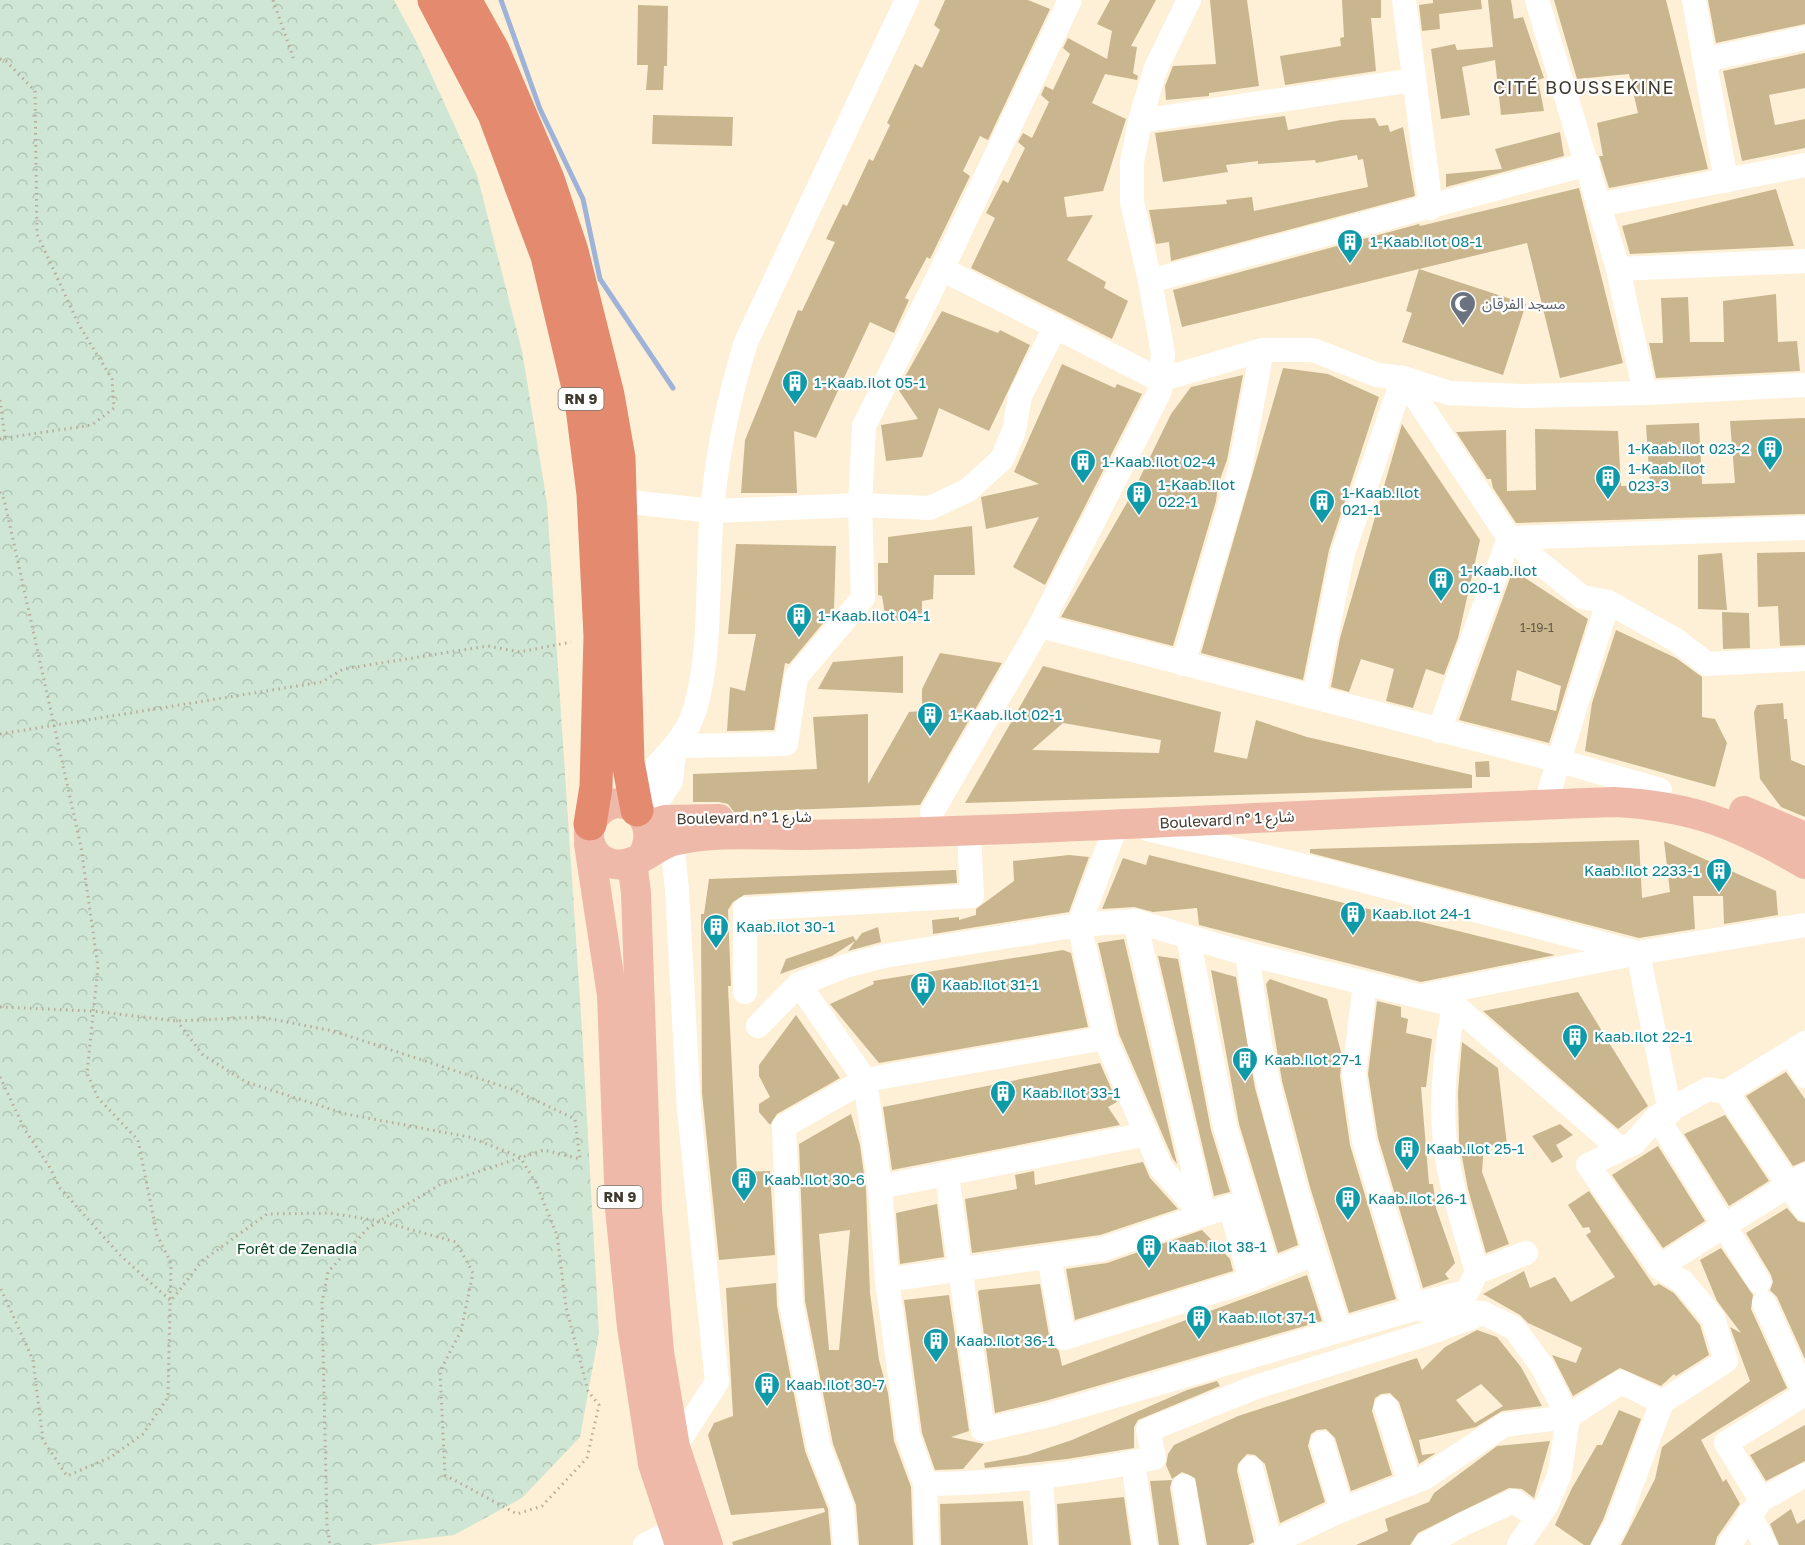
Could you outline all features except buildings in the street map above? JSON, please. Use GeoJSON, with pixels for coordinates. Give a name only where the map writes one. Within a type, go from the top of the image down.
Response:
{"type":"FeatureCollection","features":[{"type":"Feature","properties":{"kind":"highway","name":"RN 9"},"geometry":{"type":"LineString","coordinates":[[434,0],[494,114],[547,256],[581,400],[594,494],[600,636],[596,787],[590,834]]}},
{"type":"Feature","properties":{"kind":"highway","name":"RN 9"},"geometry":{"type":"LineString","coordinates":[[465,0],[493,50],[519,108],[572,251],[609,395],[619,458],[628,762],[644,816]]}},
{"type":"Feature","properties":{"kind":"main road","name":"Boulevard n° شارع 1"},"geometry":{"type":"LineString","coordinates":[[644,816],[665,820],[932,812],[1393,793],[1550,789],[1660,790],[1734,807],[1805,837]]}},
{"type":"Feature","properties":{"kind":"main road","name":"Boulevard n° شارع 1"},"geometry":{"type":"LineString","coordinates":[[644,816],[716,836],[969,832],[1123,826],[1403,810],[1633,803],[1669,807],[1726,823],[1761,838],[1805,864]]}},
{"type":"Feature","properties":{"kind":"main road"},"geometry":{"type":"LineString","coordinates":[[644,816],[610,805],[601,809],[590,834],[602,860],[622,865],[636,860],[647,1209],[659,1352],[675,1447],[708,1545]]}},
{"type":"Feature","properties":{"kind":"main road","name":"Boulevard n° شارع 1"},"geometry":{"type":"LineString","coordinates":[[636,860],[644,816]]}},
{"type":"Feature","properties":{"kind":"main road","name":"RN 9"},"geometry":{"type":"LineString","coordinates":[[590,834],[612,995],[620,1209],[632,1327],[653,1464],[677,1538]]}},
{"type":"Feature","properties":{"kind":"street"},"geometry":{"type":"LineString","coordinates":[[675,1447],[717,1382],[689,1110],[677,890],[644,816],[675,747],[693,715],[703,667],[712,511],[731,391],[746,342],[907,0]]}},
{"type":"Feature","properties":{"kind":"street"},"geometry":{"type":"LineString","coordinates":[[675,747],[786,744],[796,677],[862,598],[860,505],[864,426],[942,269],[1070,0]]}},
{"type":"Feature","properties":{"kind":"street"},"geometry":{"type":"LineString","coordinates":[[932,812],[1040,626],[1160,391],[1163,352],[1132,202],[1132,162],[1140,121],[1155,70],[1189,0]]}},
{"type":"Feature","properties":{"kind":"street"},"geometry":{"type":"LineString","coordinates":[[1404,0],[1431,208]]}},
{"type":"Feature","properties":{"kind":"street"},"geometry":{"type":"LineString","coordinates":[[1537,0],[1618,269],[1645,393]]}},
{"type":"Feature","properties":{"kind":"street"},"geometry":{"type":"LineString","coordinates":[[1694,0],[1726,181]]}},
{"type":"Feature","properties":{"kind":"street"},"geometry":{"type":"LineString","coordinates":[[1705,60],[1805,38]]}},
{"type":"Feature","properties":{"kind":"street"},"geometry":{"type":"LineString","coordinates":[[1140,121],[1414,80]]}},
{"type":"Feature","properties":{"kind":"street"},"geometry":{"type":"LineString","coordinates":[[1150,281],[1431,208],[1587,164]]}},
{"type":"Feature","properties":{"kind":"street"},"geometry":{"type":"LineString","coordinates":[[1598,205],[1805,165]]}},
{"type":"Feature","properties":{"kind":"street"},"geometry":{"type":"LineString","coordinates":[[1618,269],[1805,261]]}},
{"type":"Feature","properties":{"kind":"street"},"geometry":{"type":"LineString","coordinates":[[942,269],[1160,380],[1262,350],[1314,350],[1377,375],[1404,378],[1449,393],[1520,396],[1645,393],[1805,385]]}},
{"type":"Feature","properties":{"kind":"street"},"geometry":{"type":"LineString","coordinates":[[621,501],[712,511],[860,505],[930,508],[969,490],[1002,459],[1014,431],[1020,396],[1056,326]]}},
{"type":"Feature","properties":{"kind":"street"},"geometry":{"type":"LineString","coordinates":[[1184,664],[1239,474],[1262,350]]}},
{"type":"Feature","properties":{"kind":"street"},"geometry":{"type":"LineString","coordinates":[[1404,378],[1509,538],[1582,597],[1608,602],[1676,640],[1707,664],[1805,659]]}},
{"type":"Feature","properties":{"kind":"street"},"geometry":{"type":"LineString","coordinates":[[1314,697],[1343,553],[1404,378]]}},
{"type":"Feature","properties":{"kind":"street"},"geometry":{"type":"LineString","coordinates":[[1509,538],[1805,528]]}},
{"type":"Feature","properties":{"kind":"street"},"geometry":{"type":"LineString","coordinates":[[1439,731],[1509,538]]}},
{"type":"Feature","properties":{"kind":"street"},"geometry":{"type":"LineString","coordinates":[[1550,789],[1608,602]]}},
{"type":"Feature","properties":{"kind":"street"},"geometry":{"type":"LineString","coordinates":[[1040,626],[1560,761],[1660,790]]}},
{"type":"Feature","properties":{"kind":"street"},"geometry":{"type":"LineString","coordinates":[[1203,1215],[1161,1168],[1105,1038],[1079,925],[1123,826],[1334,873],[1638,953]]}},
{"type":"Feature","properties":{"kind":"street"},"geometry":{"type":"LineString","coordinates":[[745,992],[745,909],[972,896],[969,832]]}},
{"type":"Feature","properties":{"kind":"street"},"geometry":{"type":"LineString","coordinates":[[1135,921],[1203,1215]]}},
{"type":"Feature","properties":{"kind":"street"},"geometry":{"type":"LineString","coordinates":[[758,1026],[799,984],[845,966],[884,956],[1079,925],[1135,921],[1247,954],[1454,1005],[1620,1149]]}},
{"type":"Feature","properties":{"kind":"street"},"geometry":{"type":"LineString","coordinates":[[1418,996],[1638,953],[1805,925]]}},
{"type":"Feature","properties":{"kind":"street"},"geometry":{"type":"LineString","coordinates":[[1188,938],[1225,1127],[1260,1276]]}},
{"type":"Feature","properties":{"kind":"street"},"geometry":{"type":"LineString","coordinates":[[1638,953],[1663,1115],[1723,1227],[1762,1292],[1805,1394],[1726,1443],[1755,1507],[1765,1545]]}},
{"type":"Feature","properties":{"kind":"street"},"geometry":{"type":"LineString","coordinates":[[1247,954],[1261,1048],[1281,1138],[1314,1254],[1340,1330]]}},
{"type":"Feature","properties":{"kind":"street"},"geometry":{"type":"LineString","coordinates":[[799,984],[865,1080],[880,1187],[887,1280],[908,1436],[925,1484],[927,1545]]}},
{"type":"Feature","properties":{"kind":"street"},"geometry":{"type":"LineString","coordinates":[[1365,984],[1354,1074],[1364,1141],[1414,1307]]}},
{"type":"Feature","properties":{"kind":"street"},"geometry":{"type":"LineString","coordinates":[[947,1176],[982,1430],[1049,1415],[1467,1292],[1477,1272],[1454,1189],[1445,1143],[1445,1054],[1454,1005]]}},
{"type":"Feature","properties":{"kind":"street"},"geometry":{"type":"LineString","coordinates":[[845,1545],[842,1506],[819,1448],[791,1303],[784,1126],[865,1080],[1105,1038]]}},
{"type":"Feature","properties":{"kind":"street"},"geometry":{"type":"LineString","coordinates":[[1604,1545],[1616,1527],[1662,1402],[1726,1361],[1713,1318],[1683,1282],[1659,1267],[1588,1166],[1634,1143],[1663,1115],[1708,1089],[1726,1092],[1798,1048],[1805,1076]]}},
{"type":"Feature","properties":{"kind":"street"},"geometry":{"type":"LineString","coordinates":[[1726,1092],[1796,1180],[1805,1209]]}},
{"type":"Feature","properties":{"kind":"street"},"geometry":{"type":"LineString","coordinates":[[880,1187],[947,1176],[1147,1134]]}},
{"type":"Feature","properties":{"kind":"street"},"geometry":{"type":"LineString","coordinates":[[1659,1267],[1796,1180]]}},
{"type":"Feature","properties":{"kind":"street"},"geometry":{"type":"LineString","coordinates":[[887,1280],[1102,1250],[1230,1206],[1260,1276]]}},
{"type":"Feature","properties":{"kind":"street"},"geometry":{"type":"LineString","coordinates":[[1477,1272],[1526,1253]]}},
{"type":"Feature","properties":{"kind":"street"},"geometry":{"type":"LineString","coordinates":[[1049,1257],[1064,1338],[1260,1276],[1314,1254]]}},
{"type":"Feature","properties":{"kind":"street"},"geometry":{"type":"LineString","coordinates":[[1414,1307],[1483,1313],[1514,1328],[1542,1366],[1568,1418],[1560,1473],[1547,1504],[1519,1545]]}},
{"type":"Feature","properties":{"kind":"street"},"geometry":{"type":"LineString","coordinates":[[925,1484],[978,1484],[1041,1478],[1154,1458],[1149,1430],[1256,1387],[1430,1333],[1483,1313]]}},
{"type":"Feature","properties":{"kind":"street"},"geometry":{"type":"LineString","coordinates":[[1251,1468],[1268,1544],[1342,1510],[1424,1478],[1504,1425],[1568,1418],[1621,1382],[1662,1402]]}},
{"type":"Feature","properties":{"kind":"street"},"geometry":{"type":"LineString","coordinates":[[1386,1407],[1410,1485]]}},
{"type":"Feature","properties":{"kind":"street"},"geometry":{"type":"LineString","coordinates":[[1322,1443],[1342,1510]]}},
{"type":"Feature","properties":{"kind":"street"},"geometry":{"type":"LineString","coordinates":[[1133,1462],[1145,1545]]}},
{"type":"Feature","properties":{"kind":"street"},"geometry":{"type":"LineString","coordinates":[[1729,1545],[1755,1507],[1805,1475]]}},
{"type":"Feature","properties":{"kind":"street"},"geometry":{"type":"LineString","coordinates":[[1041,1478],[1045,1545]]}},
{"type":"Feature","properties":{"kind":"street"},"geometry":{"type":"LineString","coordinates":[[1184,1486],[1192,1545]]}},
{"type":"Feature","properties":{"kind":"street"},"geometry":{"type":"LineString","coordinates":[[1427,1544],[1514,1501],[1538,1518]]}},
{"type":"Feature","properties":{"kind":"street"},"geometry":{"type":"LineString","coordinates":[[645,1545],[677,1538]]}},
{"type":"Feature","properties":{"kind":"path"},"geometry":{"type":"LineString","coordinates":[[273,0],[294,60]]}},
{"type":"Feature","properties":{"kind":"path"},"geometry":{"type":"LineString","coordinates":[[0,59],[6,61],[35,91],[37,234],[79,325],[112,379],[114,408],[92,425],[0,439]]}},
{"type":"Feature","properties":{"kind":"path"},"geometry":{"type":"LineString","coordinates":[[0,400],[5,438]]}},
{"type":"Feature","properties":{"kind":"path"},"geometry":{"type":"LineString","coordinates":[[0,492],[4,499],[81,847],[98,967],[87,1073],[98,1098],[138,1140],[157,1235],[171,1263],[168,1397],[143,1434],[111,1456],[67,1476],[43,1440],[33,1360],[0,1287]]}},
{"type":"Feature","properties":{"kind":"path"},"geometry":{"type":"LineString","coordinates":[[0,734],[322,682],[343,669],[488,646],[520,652],[571,642]]}},
{"type":"Feature","properties":{"kind":"path"},"geometry":{"type":"LineString","coordinates":[[0,1007],[92,1011],[177,1021],[261,1017],[333,1031],[514,1090],[575,1119],[580,1159],[544,1150],[441,1184],[368,1228],[328,1272],[322,1303],[327,1524],[330,1545]]}},
{"type":"Feature","properties":{"kind":"path"},"geometry":{"type":"LineString","coordinates":[[171,1300],[202,1261],[267,1214],[329,1213],[380,1221],[456,1242],[473,1273],[461,1331],[440,1371],[445,1475],[517,1514],[542,1506],[587,1458],[599,1405],[588,1391],[566,1307],[557,1235],[536,1183],[520,1158],[469,1137],[346,1114],[246,1082],[203,1055],[177,1021]]}},
{"type":"Feature","properties":{"kind":"path"},"geometry":{"type":"LineString","coordinates":[[0,1077],[25,1130],[50,1166],[60,1188],[120,1255],[171,1300]]}},
{"type":"Feature","properties":{"kind":"green space","name":"Forêt de Zenadia"},"geometry":{"type":"Polygon","coordinates":[[[0,0],[394,0],[416,41],[477,175],[522,351],[547,503],[582,1030],[599,1333],[580,1437],[522,1498],[454,1535],[372,1545],[0,1545],[0,0]]]}},
{"type":"Feature","properties":{"kind":"waterway"},"geometry":{"type":"LineString","coordinates":[[501,0],[540,109],[583,199],[600,279],[673,388]]}},
{"type":"Feature","properties":{"kind":"place","name":"1-Kaab.ilot 08-1"},"geometry":{"type":"Point","coordinates":[1350,265]}},
{"type":"Feature","properties":{"kind":"place","name":"مسجد الفرقان"},"geometry":{"type":"Point","coordinates":[1463,327]}},
{"type":"Feature","properties":{"kind":"place","name":"1-Kaab.ilot 05-1"},"geometry":{"type":"Point","coordinates":[795,406]}},
{"type":"Feature","properties":{"kind":"place","name":"1-Kaab.ilot 023-2"},"geometry":{"type":"Point","coordinates":[1770,472]}},
{"type":"Feature","properties":{"kind":"place","name":"1-Kaab.ilot 02-4"},"geometry":{"type":"Point","coordinates":[1083,485]}},
{"type":"Feature","properties":{"kind":"place","name":"1-Kaab.ilot 023-3"},"geometry":{"type":"Point","coordinates":[1608,501]}},
{"type":"Feature","properties":{"kind":"place","name":"1-Kaab.ilot 022-1"},"geometry":{"type":"Point","coordinates":[1139,517]}},
{"type":"Feature","properties":{"kind":"place","name":"1-Kaab.ilot 021-1"},"geometry":{"type":"Point","coordinates":[1322,525]}},
{"type":"Feature","properties":{"kind":"place","name":"1-Kaab.ilot 020-1"},"geometry":{"type":"Point","coordinates":[1441,603]}},
{"type":"Feature","properties":{"kind":"place","name":"1-Kaab.ilot 04-1"},"geometry":{"type":"Point","coordinates":[799,639]}},
{"type":"Feature","properties":{"kind":"place","name":"1-Kaab.ilot 02-1"},"geometry":{"type":"Point","coordinates":[930,738]}},
{"type":"Feature","properties":{"kind":"place","name":"Kaab.ilot 2233-1"},"geometry":{"type":"Point","coordinates":[1719,894]}},
{"type":"Feature","properties":{"kind":"place","name":"Kaab.ilot 24-1"},"geometry":{"type":"Point","coordinates":[1353,937]}},
{"type":"Feature","properties":{"kind":"place","name":"Kaab.ilot 30-1"},"geometry":{"type":"Point","coordinates":[716,950]}},
{"type":"Feature","properties":{"kind":"place","name":"Kaab.ilot 31-1"},"geometry":{"type":"Point","coordinates":[923,1008]}},
{"type":"Feature","properties":{"kind":"place","name":"Kaab.ilot 22-1"},"geometry":{"type":"Point","coordinates":[1575,1060]}},
{"type":"Feature","properties":{"kind":"place","name":"Kaab.ilot 27-1"},"geometry":{"type":"Point","coordinates":[1245,1083]}},
{"type":"Feature","properties":{"kind":"place","name":"Kaab.ilot 33-1"},"geometry":{"type":"Point","coordinates":[1003,1116]}},
{"type":"Feature","properties":{"kind":"place","name":"Kaab.ilot 25-1"},"geometry":{"type":"Point","coordinates":[1407,1172]}},
{"type":"Feature","properties":{"kind":"place","name":"Kaab.ilot 30-6"},"geometry":{"type":"Point","coordinates":[744,1203]}},
{"type":"Feature","properties":{"kind":"place","name":"Kaab.ilot 26-1"},"geometry":{"type":"Point","coordinates":[1348,1222]}},
{"type":"Feature","properties":{"kind":"place","name":"Kaab.ilot 38-1"},"geometry":{"type":"Point","coordinates":[1149,1270]}},
{"type":"Feature","properties":{"kind":"place","name":"Kaab.ilot 37-1"},"geometry":{"type":"Point","coordinates":[1199,1341]}},
{"type":"Feature","properties":{"kind":"place","name":"Kaab.ilot 36-1"},"geometry":{"type":"Point","coordinates":[936,1364]}},
{"type":"Feature","properties":{"kind":"place","name":"Kaab.ilot 30-7"},"geometry":{"type":"Point","coordinates":[767,1408]}},
{"type":"Feature","properties":{"kind":"district","name":"CITÉ BOUSSEKINE"},"geometry":{"type":"Point","coordinates":[1584,88]}}]}
